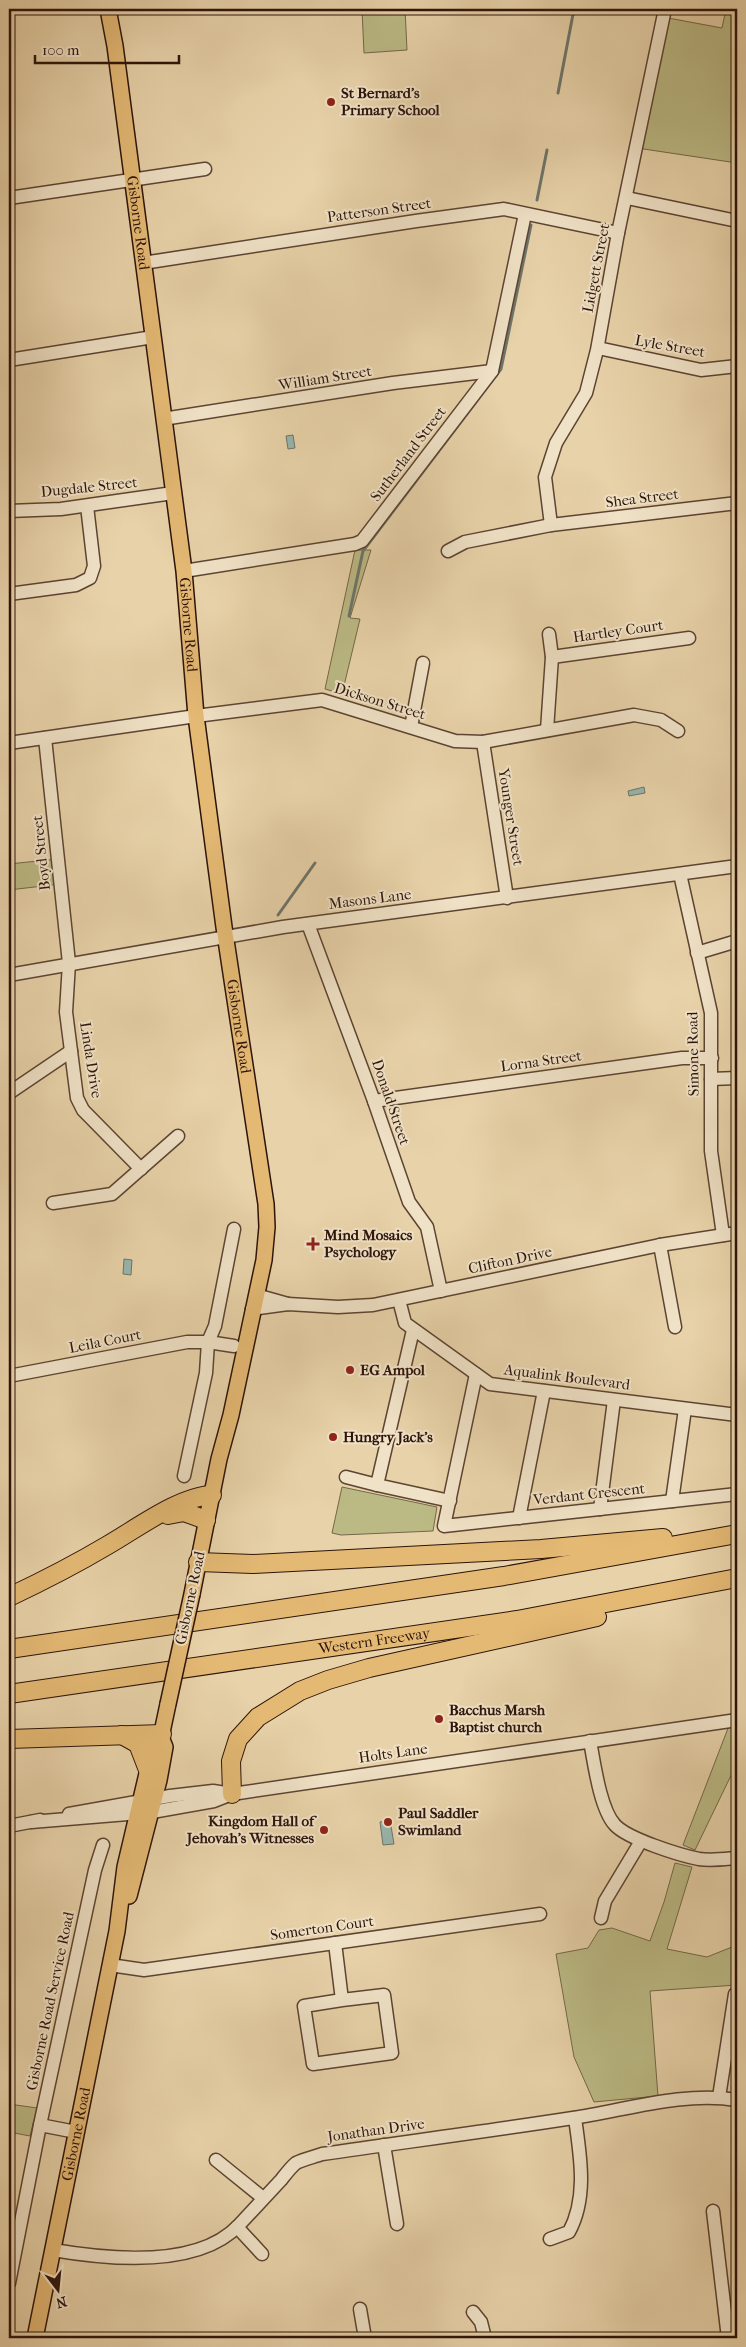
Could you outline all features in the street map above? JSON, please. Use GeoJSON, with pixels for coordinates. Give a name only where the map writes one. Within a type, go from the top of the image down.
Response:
{"type":"FeatureCollection","features":[{"type":"Feature","properties":{"kind":"highway"},"geometry":{"type":"LineString","coordinates":[[9,1597],[198,1497],[212,1494]]}},
{"type":"Feature","properties":{"kind":"highway"},"geometry":{"type":"LineString","coordinates":[[153,1520],[184,1512],[206,1520]]}},
{"type":"Feature","properties":{"kind":"highway"},"geometry":{"type":"LineString","coordinates":[[198,1562],[253,1564],[541,1549],[656,1538],[737,1526]]}},
{"type":"Feature","properties":{"kind":"highway"},"geometry":{"type":"LineString","coordinates":[[9,1649],[533,1571],[737,1534]]}},
{"type":"Feature","properties":{"kind":"highway"},"geometry":{"type":"LineString","coordinates":[[232,1794],[232,1756],[238,1738],[246,1727],[270,1708],[311,1686],[369,1668],[583,1620],[685,1595],[737,1579]]}},
{"type":"Feature","properties":{"kind":"highway","name":"Western Freeway"},"geometry":{"type":"LineString","coordinates":[[9,1694],[517,1620],[737,1579]]}},
{"type":"Feature","properties":{"kind":"highway"},"geometry":{"type":"LineString","coordinates":[[9,1739],[122,1735],[161,1736]]}},
{"type":"Feature","properties":{"kind":"highway"},"geometry":{"type":"LineString","coordinates":[[122,1735],[138,1744],[148,1770]]}},
{"type":"Feature","properties":{"kind":"main road","name":"Gisborne Road"},"geometry":{"type":"LineString","coordinates":[[102,9],[115,46]]}},
{"type":"Feature","properties":{"kind":"main road","name":"Gisborne Road"},"geometry":{"type":"LineString","coordinates":[[108,9],[115,46],[184,571],[196,716],[225,936],[266,1204],[249,1301],[222,1414],[219,1459],[192,1594],[161,1736],[154,1744],[148,1770],[146,1806]]}},
{"type":"Feature","properties":{"kind":"main road","name":"Gisborne Road"},"geometry":{"type":"LineString","coordinates":[[35,2338],[117,1931],[120,1898],[165,1747],[161,1736]]}},
{"type":"Feature","properties":{"kind":"street","name":"Lidgett Street"},"geometry":{"type":"LineString","coordinates":[[551,525],[546,477],[556,443],[586,393],[598,348],[618,233],[627,198],[665,9]]}},
{"type":"Feature","properties":{"kind":"street"},"geometry":{"type":"LineString","coordinates":[[9,198],[205,169]]}},
{"type":"Feature","properties":{"kind":"street"},"geometry":{"type":"LineString","coordinates":[[627,198],[737,221]]}},
{"type":"Feature","properties":{"kind":"street","name":"Patterson Street"},"geometry":{"type":"LineString","coordinates":[[143,263],[416,221],[504,210],[618,233]]}},
{"type":"Feature","properties":{"kind":"street","name":"Sutherland Street"},"geometry":{"type":"LineString","coordinates":[[184,571],[355,544],[362,541],[492,371],[525,214]]}},
{"type":"Feature","properties":{"kind":"street"},"geometry":{"type":"LineString","coordinates":[[9,360],[153,337]]}},
{"type":"Feature","properties":{"kind":"street","name":"Lyle Street"},"geometry":{"type":"LineString","coordinates":[[598,348],[701,370],[737,366]]}},
{"type":"Feature","properties":{"kind":"street","name":"William Street"},"geometry":{"type":"LineString","coordinates":[[163,419],[492,371]]}},
{"type":"Feature","properties":{"kind":"street","name":"Dugdale Street"},"geometry":{"type":"LineString","coordinates":[[9,511],[62,509],[173,493]]}},
{"type":"Feature","properties":{"kind":"street","name":"Shea Street"},"geometry":{"type":"LineString","coordinates":[[448,551],[466,542],[551,525],[737,503]]}},
{"type":"Feature","properties":{"kind":"street"},"geometry":{"type":"LineString","coordinates":[[9,594],[76,585],[90,578],[94,566],[87,506]]}},
{"type":"Feature","properties":{"kind":"street"},"geometry":{"type":"LineString","coordinates":[[547,730],[552,657],[549,634]]}},
{"type":"Feature","properties":{"kind":"street","name":"Hartley Court"},"geometry":{"type":"LineString","coordinates":[[552,657],[689,638]]}},
{"type":"Feature","properties":{"kind":"street"},"geometry":{"type":"LineString","coordinates":[[411,727],[423,663]]}},
{"type":"Feature","properties":{"kind":"street","name":"Dickson Street"},"geometry":{"type":"LineString","coordinates":[[9,743],[322,700],[455,741],[483,742],[634,715],[661,720],[678,731]]}},
{"type":"Feature","properties":{"kind":"street","name":"Boyd Street"},"geometry":{"type":"LineString","coordinates":[[45,738],[70,963]]}},
{"type":"Feature","properties":{"kind":"street","name":"Younger Street"},"geometry":{"type":"LineString","coordinates":[[483,742],[507,898]]}},
{"type":"Feature","properties":{"kind":"street","name":"Masons Lane"},"geometry":{"type":"LineString","coordinates":[[9,975],[225,936],[737,866]]}},
{"type":"Feature","properties":{"kind":"street","name":"Simone Road"},"geometry":{"type":"LineString","coordinates":[[680,874],[711,1013],[710,1151],[723,1235]]}},
{"type":"Feature","properties":{"kind":"street","name":"Donald Street"},"geometry":{"type":"LineString","coordinates":[[308,924],[374,1100],[408,1202],[427,1227],[441,1291]]}},
{"type":"Feature","properties":{"kind":"street"},"geometry":{"type":"LineString","coordinates":[[697,953],[737,941]]}},
{"type":"Feature","properties":{"kind":"street","name":"Linda Drive"},"geometry":{"type":"LineString","coordinates":[[70,963],[66,1012],[77,1098],[83,1110],[141,1169]]}},
{"type":"Feature","properties":{"kind":"street"},"geometry":{"type":"LineString","coordinates":[[9,1092],[71,1051]]}},
{"type":"Feature","properties":{"kind":"street","name":"Lorna Street"},"geometry":{"type":"LineString","coordinates":[[374,1100],[682,1058],[712,1058]]}},
{"type":"Feature","properties":{"kind":"street"},"geometry":{"type":"LineString","coordinates":[[711,1079],[737,1078]]}},
{"type":"Feature","properties":{"kind":"street"},"geometry":{"type":"LineString","coordinates":[[53,1203],[112,1194],[178,1136]]}},
{"type":"Feature","properties":{"kind":"street"},"geometry":{"type":"LineString","coordinates":[[184,1476],[206,1373],[208,1342],[215,1326],[234,1229]]}},
{"type":"Feature","properties":{"kind":"street","name":"Clifton Drive"},"geometry":{"type":"LineString","coordinates":[[249,1301],[338,1307],[373,1305],[660,1246],[737,1233]]}},
{"type":"Feature","properties":{"kind":"street"},"geometry":{"type":"LineString","coordinates":[[660,1246],[675,1327]]}},
{"type":"Feature","properties":{"kind":"street","name":"Aqualink Boulevard"},"geometry":{"type":"LineString","coordinates":[[399,1300],[405,1323],[490,1384],[737,1415]]}},
{"type":"Feature","properties":{"kind":"street"},"geometry":{"type":"LineString","coordinates":[[377,1485],[413,1330]]}},
{"type":"Feature","properties":{"kind":"street","name":"Leila Court"},"geometry":{"type":"LineString","coordinates":[[9,1376],[187,1342],[208,1342],[239,1347]]}},
{"type":"Feature","properties":{"kind":"street"},"geometry":{"type":"LineString","coordinates":[[346,1478],[450,1501],[476,1374]]}},
{"type":"Feature","properties":{"kind":"street"},"geometry":{"type":"LineString","coordinates":[[519,1518],[544,1391]]}},
{"type":"Feature","properties":{"kind":"street"},"geometry":{"type":"LineString","coordinates":[[600,1509],[614,1400]]}},
{"type":"Feature","properties":{"kind":"street"},"geometry":{"type":"LineString","coordinates":[[672,1501],[685,1408]]}},
{"type":"Feature","properties":{"kind":"street","name":"Verdant Crescent"},"geometry":{"type":"LineString","coordinates":[[450,1501],[444,1526],[737,1494]]}},
{"type":"Feature","properties":{"kind":"street","name":"Holts Lane"},"geometry":{"type":"LineString","coordinates":[[9,1826],[146,1806],[214,1801],[232,1794],[737,1720]]}},
{"type":"Feature","properties":{"kind":"street"},"geometry":{"type":"LineString","coordinates":[[590,1741],[606,1808],[614,1824],[626,1834],[641,1841],[700,1859],[737,1858]]}},
{"type":"Feature","properties":{"kind":"street"},"geometry":{"type":"LineString","coordinates":[[601,1918],[605,1901],[641,1841]]}},
{"type":"Feature","properties":{"kind":"street","name":"Gisborne Road Service Road"},"geometry":{"type":"LineString","coordinates":[[9,2283],[40,2125],[95,1870],[103,1845]]}},
{"type":"Feature","properties":{"kind":"street","name":"Somerton Court"},"geometry":{"type":"LineString","coordinates":[[110,1965],[144,1970],[540,1914]]}},
{"type":"Feature","properties":{"kind":"street"},"geometry":{"type":"LineString","coordinates":[[335,1943],[342,2000]]}},
{"type":"Feature","properties":{"kind":"street"},"geometry":{"type":"LineString","coordinates":[[719,2097],[735,1994]]}},
{"type":"Feature","properties":{"kind":"street"},"geometry":{"type":"LineString","coordinates":[[384,1995],[392,2053],[312,2064],[304,2006],[342,2000],[384,1995]]}},
{"type":"Feature","properties":{"kind":"street","name":"Jonathan Drive"},"geometry":{"type":"LineString","coordinates":[[53,2250],[105,2257],[164,2257],[220,2240],[238,2227],[296,2164],[322,2154],[575,2118],[628,2107],[719,2097],[737,2100]]}},
{"type":"Feature","properties":{"kind":"street"},"geometry":{"type":"LineString","coordinates":[[550,2239],[569,2232],[575,2221],[583,2172],[575,2118]]}},
{"type":"Feature","properties":{"kind":"street"},"geometry":{"type":"LineString","coordinates":[[40,2125],[76,2132]]}},
{"type":"Feature","properties":{"kind":"street"},"geometry":{"type":"LineString","coordinates":[[384,2145],[397,2224]]}},
{"type":"Feature","properties":{"kind":"street"},"geometry":{"type":"LineString","coordinates":[[216,2160],[263,2198]]}},
{"type":"Feature","properties":{"kind":"street"},"geometry":{"type":"LineString","coordinates":[[713,2211],[728,2337]]}},
{"type":"Feature","properties":{"kind":"street"},"geometry":{"type":"LineString","coordinates":[[238,2227],[262,2254]]}},
{"type":"Feature","properties":{"kind":"street"},"geometry":{"type":"LineString","coordinates":[[360,2309],[365,2338]]}},
{"type":"Feature","properties":{"kind":"street"},"geometry":{"type":"LineString","coordinates":[[473,2312],[481,2322],[485,2338]]}},
{"type":"Feature","properties":{"kind":"shaded area"},"geometry":{"type":"Polygon","coordinates":[[[405,9],[407,50],[364,53],[362,10],[405,9]]]}},
{"type":"Feature","properties":{"kind":"shaded area"},"geometry":{"type":"Polygon","coordinates":[[[726,9],[737,9],[737,163],[637,148],[663,17],[722,28],[726,9]]]}},
{"type":"Feature","properties":{"kind":"shaded area"},"geometry":{"type":"Polygon","coordinates":[[[355,550],[371,550],[350,618],[360,619],[342,694],[325,689],[355,550]]]}},
{"type":"Feature","properties":{"kind":"shaded area"},"geometry":{"type":"Polygon","coordinates":[[[57,859],[60,884],[9,890],[9,864],[57,859]]]}},
{"type":"Feature","properties":{"kind":"shaded area"},"geometry":{"type":"Polygon","coordinates":[[[342,1487],[437,1507],[433,1531],[341,1535],[332,1533],[342,1487]]]}},
{"type":"Feature","properties":{"kind":"shaded area"},"geometry":{"type":"Polygon","coordinates":[[[737,1705],[737,1763],[695,1850],[683,1845],[737,1705]]]}},
{"type":"Feature","properties":{"kind":"shaded area"},"geometry":{"type":"Polygon","coordinates":[[[675,1863],[692,1867],[667,1949],[707,1957],[737,1945],[737,1985],[650,1991],[658,2096],[594,2102],[574,2057],[556,1954],[588,1948],[599,1930],[612,1928],[650,1941],[675,1863]]]}},
{"type":"Feature","properties":{"kind":"shaded area"},"geometry":{"type":"Polygon","coordinates":[[[9,2104],[37,2108],[30,2136],[9,2132],[9,2104]]]}},
{"type":"Feature","properties":{"kind":"water"},"geometry":{"type":"Polygon","coordinates":[[[293,435],[295,448],[288,449],[286,436],[293,435]]]}},
{"type":"Feature","properties":{"kind":"water"},"geometry":{"type":"Polygon","coordinates":[[[644,787],[645,793],[629,796],[628,791],[644,787]]]}},
{"type":"Feature","properties":{"kind":"water"},"geometry":{"type":"Polygon","coordinates":[[[124,1259],[132,1260],[131,1275],[123,1274],[124,1259]]]}},
{"type":"Feature","properties":{"kind":"water"},"geometry":{"type":"Polygon","coordinates":[[[390,1820],[394,1844],[383,1845],[380,1822],[390,1820]]]}},
{"type":"Feature","properties":{"kind":"waterway"},"geometry":{"type":"LineString","coordinates":[[558,93],[574,9]]}},
{"type":"Feature","properties":{"kind":"waterway"},"geometry":{"type":"LineString","coordinates":[[537,200],[547,150]]}},
{"type":"Feature","properties":{"kind":"waterway"},"geometry":{"type":"LineString","coordinates":[[349,616],[363,551],[501,369],[531,225]]}},
{"type":"Feature","properties":{"kind":"waterway"},"geometry":{"type":"LineString","coordinates":[[278,915],[315,863]]}},
{"type":"Feature","properties":{"kind":"place","name":"St Bernard's Primary School"},"geometry":{"type":"Point","coordinates":[331,102]}},
{"type":"Feature","properties":{"kind":"place","name":"Mind Mosaics Psychology"},"geometry":{"type":"Point","coordinates":[313,1244]}},
{"type":"Feature","properties":{"kind":"place","name":"EG Ampol"},"geometry":{"type":"Point","coordinates":[350,1370]}},
{"type":"Feature","properties":{"kind":"place","name":"Hungry Jack's"},"geometry":{"type":"Point","coordinates":[333,1437]}},
{"type":"Feature","properties":{"kind":"place","name":"Bacchus Marsh Baptist church"},"geometry":{"type":"Point","coordinates":[439,1719]}},
{"type":"Feature","properties":{"kind":"place","name":"Paul Saddler Swimland"},"geometry":{"type":"Point","coordinates":[388,1822]}},
{"type":"Feature","properties":{"kind":"place","name":"Kingdom Hall of Jehovah's Witnesses"},"geometry":{"type":"Point","coordinates":[324,1830]}}]}
